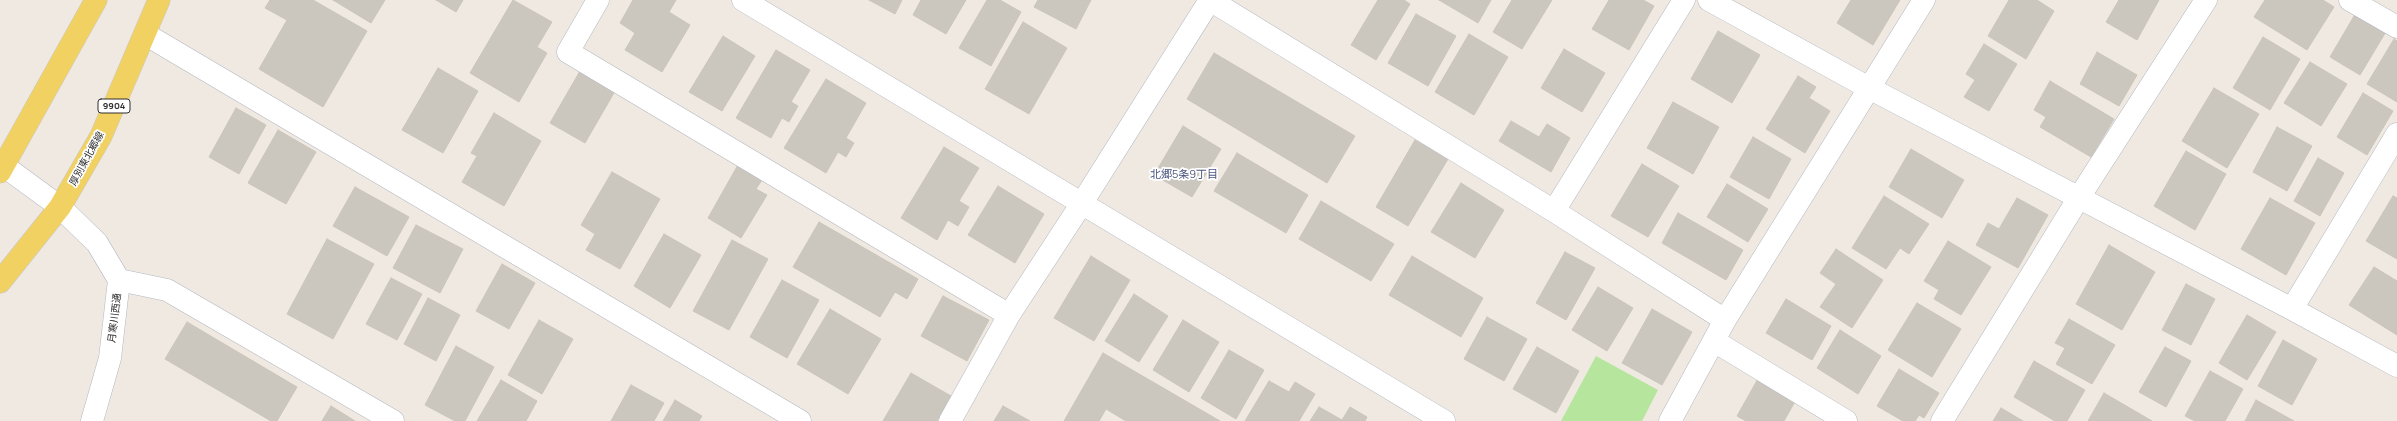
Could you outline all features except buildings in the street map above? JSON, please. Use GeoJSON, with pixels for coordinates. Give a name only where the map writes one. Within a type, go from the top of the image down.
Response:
{"type":"FeatureCollection","features":[{"type":"Feature","properties":{"kind":"main road"},"geometry":{"type":"LineString","coordinates":[[1,167],[96,0]]}},
{"type":"Feature","properties":{"kind":"main road","name":"厚別東北郷線"},"geometry":{"type":"LineString","coordinates":[[0,282],[60,207],[101,136],[159,0]]}},
{"type":"Feature","properties":{"kind":"street"},"geometry":{"type":"LineString","coordinates":[[598,0],[568,52],[1009,315]]}},
{"type":"Feature","properties":{"kind":"street"},"geometry":{"type":"LineString","coordinates":[[743,0],[1444,421]]}},
{"type":"Feature","properties":{"kind":"street"},"geometry":{"type":"LineString","coordinates":[[950,421],[1009,315],[1082,203],[1210,0],[1554,211],[1725,320]]}},
{"type":"Feature","properties":{"kind":"street"},"geometry":{"type":"LineString","coordinates":[[1554,211],[1684,0]]}},
{"type":"Feature","properties":{"kind":"street"},"geometry":{"type":"LineString","coordinates":[[1710,0],[1869,88],[2078,199],[2292,309],[2397,366]]}},
{"type":"Feature","properties":{"kind":"street"},"geometry":{"type":"LineString","coordinates":[[1670,421],[1725,320],[1924,0]]}},
{"type":"Feature","properties":{"kind":"street"},"geometry":{"type":"LineString","coordinates":[[2350,0],[2397,27]]}},
{"type":"Feature","properties":{"kind":"street"},"geometry":{"type":"LineString","coordinates":[[1942,421],[2078,199],[2202,2]]}},
{"type":"Feature","properties":{"kind":"street"},"geometry":{"type":"LineString","coordinates":[[145,34],[800,421]]}},
{"type":"Feature","properties":{"kind":"street"},"geometry":{"type":"LineString","coordinates":[[2292,309],[2397,134]]}},
{"type":"Feature","properties":{"kind":"street","name":"月寒川西通"},"geometry":{"type":"LineString","coordinates":[[1,167],[60,207],[97,243],[119,280],[110,358],[92,421]]}},
{"type":"Feature","properties":{"kind":"street"},"geometry":{"type":"LineString","coordinates":[[119,280],[167,290],[393,421]]}},
{"type":"Feature","properties":{"kind":"street"},"geometry":{"type":"LineString","coordinates":[[1714,341],[1846,421]]}},
{"type":"Feature","properties":{"kind":"green space"},"geometry":{"type":"Polygon","coordinates":[[[1596,356],[1658,390],[1642,421],[1561,421],[1596,356]]]}},
{"type":"Feature","properties":{"kind":"district","name":"北郷5条9丁目"},"geometry":{"type":"Point","coordinates":[1184,175]}}]}
